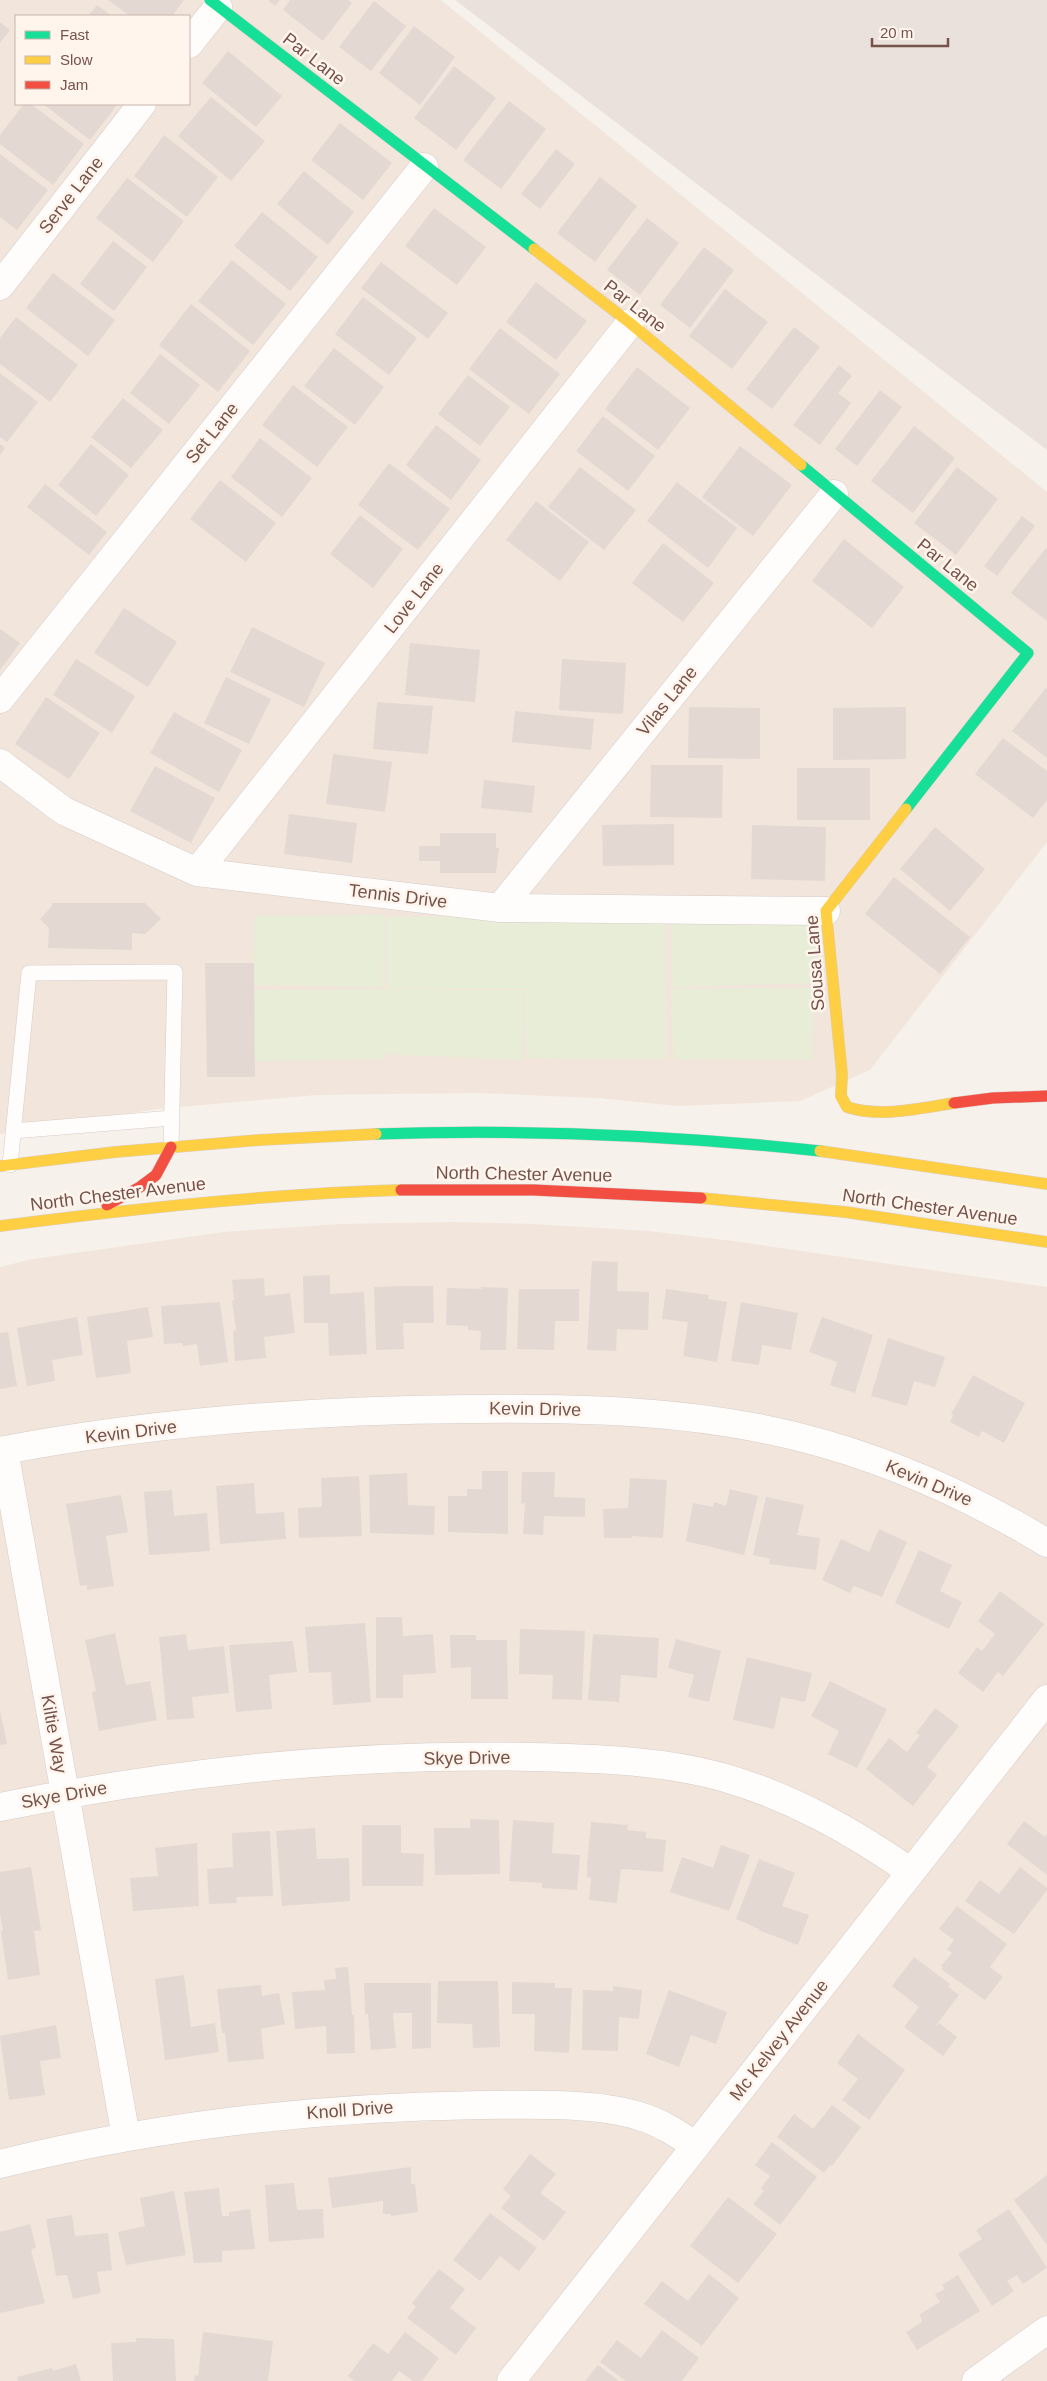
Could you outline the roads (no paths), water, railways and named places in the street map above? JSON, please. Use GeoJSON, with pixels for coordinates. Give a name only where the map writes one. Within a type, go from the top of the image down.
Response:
{"type":"FeatureCollection","features":[{"type":"Feature","properties":{"kind":"main road","name":"Par Lane"},"geometry":{"type":"LineString","coordinates":[[214,3],[424,167],[630,323],[1028,653]]}},
{"type":"Feature","properties":{"kind":"main road","name":"Sousa Lane"},"geometry":{"type":"LineString","coordinates":[[1028,653],[826,911],[842,1074],[840,1086],[843,1101],[847,1107],[855,1109],[900,1110],[985,1099],[1047,1096]]}},
{"type":"Feature","properties":{"kind":"main road"},"geometry":{"type":"LineString","coordinates":[[5,1166],[247,1140],[408,1133],[515,1133],[623,1136],[798,1149],[912,1163],[1047,1184]]}},
{"type":"Feature","properties":{"kind":"main road"},"geometry":{"type":"LineString","coordinates":[[90,1214],[140,1187],[156,1175],[171,1147]]}},
{"type":"Feature","properties":{"kind":"main road","name":"North Chester Avenue"},"geometry":{"type":"LineString","coordinates":[[0,1226],[90,1214],[250,1197],[408,1190],[514,1190],[619,1194],[784,1206],[904,1219],[1047,1242]]}},
{"type":"Feature","properties":{"kind":"street"},"geometry":{"type":"LineString","coordinates":[[190,42],[214,3]]}},
{"type":"Feature","properties":{"kind":"street","name":"Serve Lane"},"geometry":{"type":"LineString","coordinates":[[0,286],[141,105]]}},
{"type":"Feature","properties":{"kind":"street","name":"Set Lane"},"geometry":{"type":"LineString","coordinates":[[0,700],[424,167]]}},
{"type":"Feature","properties":{"kind":"street","name":"Love Lane"},"geometry":{"type":"LineString","coordinates":[[197,872],[630,323]]}},
{"type":"Feature","properties":{"kind":"street","name":"Vilas Lane"},"geometry":{"type":"LineString","coordinates":[[500,908],[834,494]]}},
{"type":"Feature","properties":{"kind":"street","name":"Tennis Drive"},"geometry":{"type":"LineString","coordinates":[[0,763],[64,811],[197,872],[500,908],[826,911]]}},
{"type":"Feature","properties":{"kind":"street","name":"Kevin Drive"},"geometry":{"type":"LineString","coordinates":[[2,1450],[100,1435],[245,1418],[390,1409],[536,1408],[659,1413],[735,1423],[786,1434],[869,1457],[940,1485],[1008,1519],[1047,1543]]}},
{"type":"Feature","properties":{"kind":"street","name":"Kiltie Way"},"geometry":{"type":"LineString","coordinates":[[2,1450],[126,2137]]}},
{"type":"Feature","properties":{"kind":"street","name":"Mc Kelvey Avenue"},"geometry":{"type":"LineString","coordinates":[[510,2381],[1047,1699]]}},
{"type":"Feature","properties":{"kind":"street","name":"Skye Drive"},"geometry":{"type":"LineString","coordinates":[[0,1807],[65,1793],[149,1780],[233,1770],[360,1760],[487,1756],[611,1760],[648,1763],[721,1776],[764,1790],[864,1838],[911,1872]]}},
{"type":"Feature","properties":{"kind":"street","name":"Knoll Drive"},"geometry":{"type":"LineString","coordinates":[[0,2164],[126,2137],[197,2125],[306,2113],[415,2106],[524,2105],[609,2109],[625,2112],[669,2128],[696,2146]]}},
{"type":"Feature","properties":{"kind":"street"},"geometry":{"type":"LineString","coordinates":[[976,2381],[1047,2330]]}},
{"type":"Feature","properties":{"kind":"lane"},"geometry":{"type":"LineString","coordinates":[[5,1166],[14,1131],[29,973],[175,972],[171,1147]]}},
{"type":"Feature","properties":{"kind":"lane"},"geometry":{"type":"LineString","coordinates":[[14,1131],[172,1118]]}}]}
